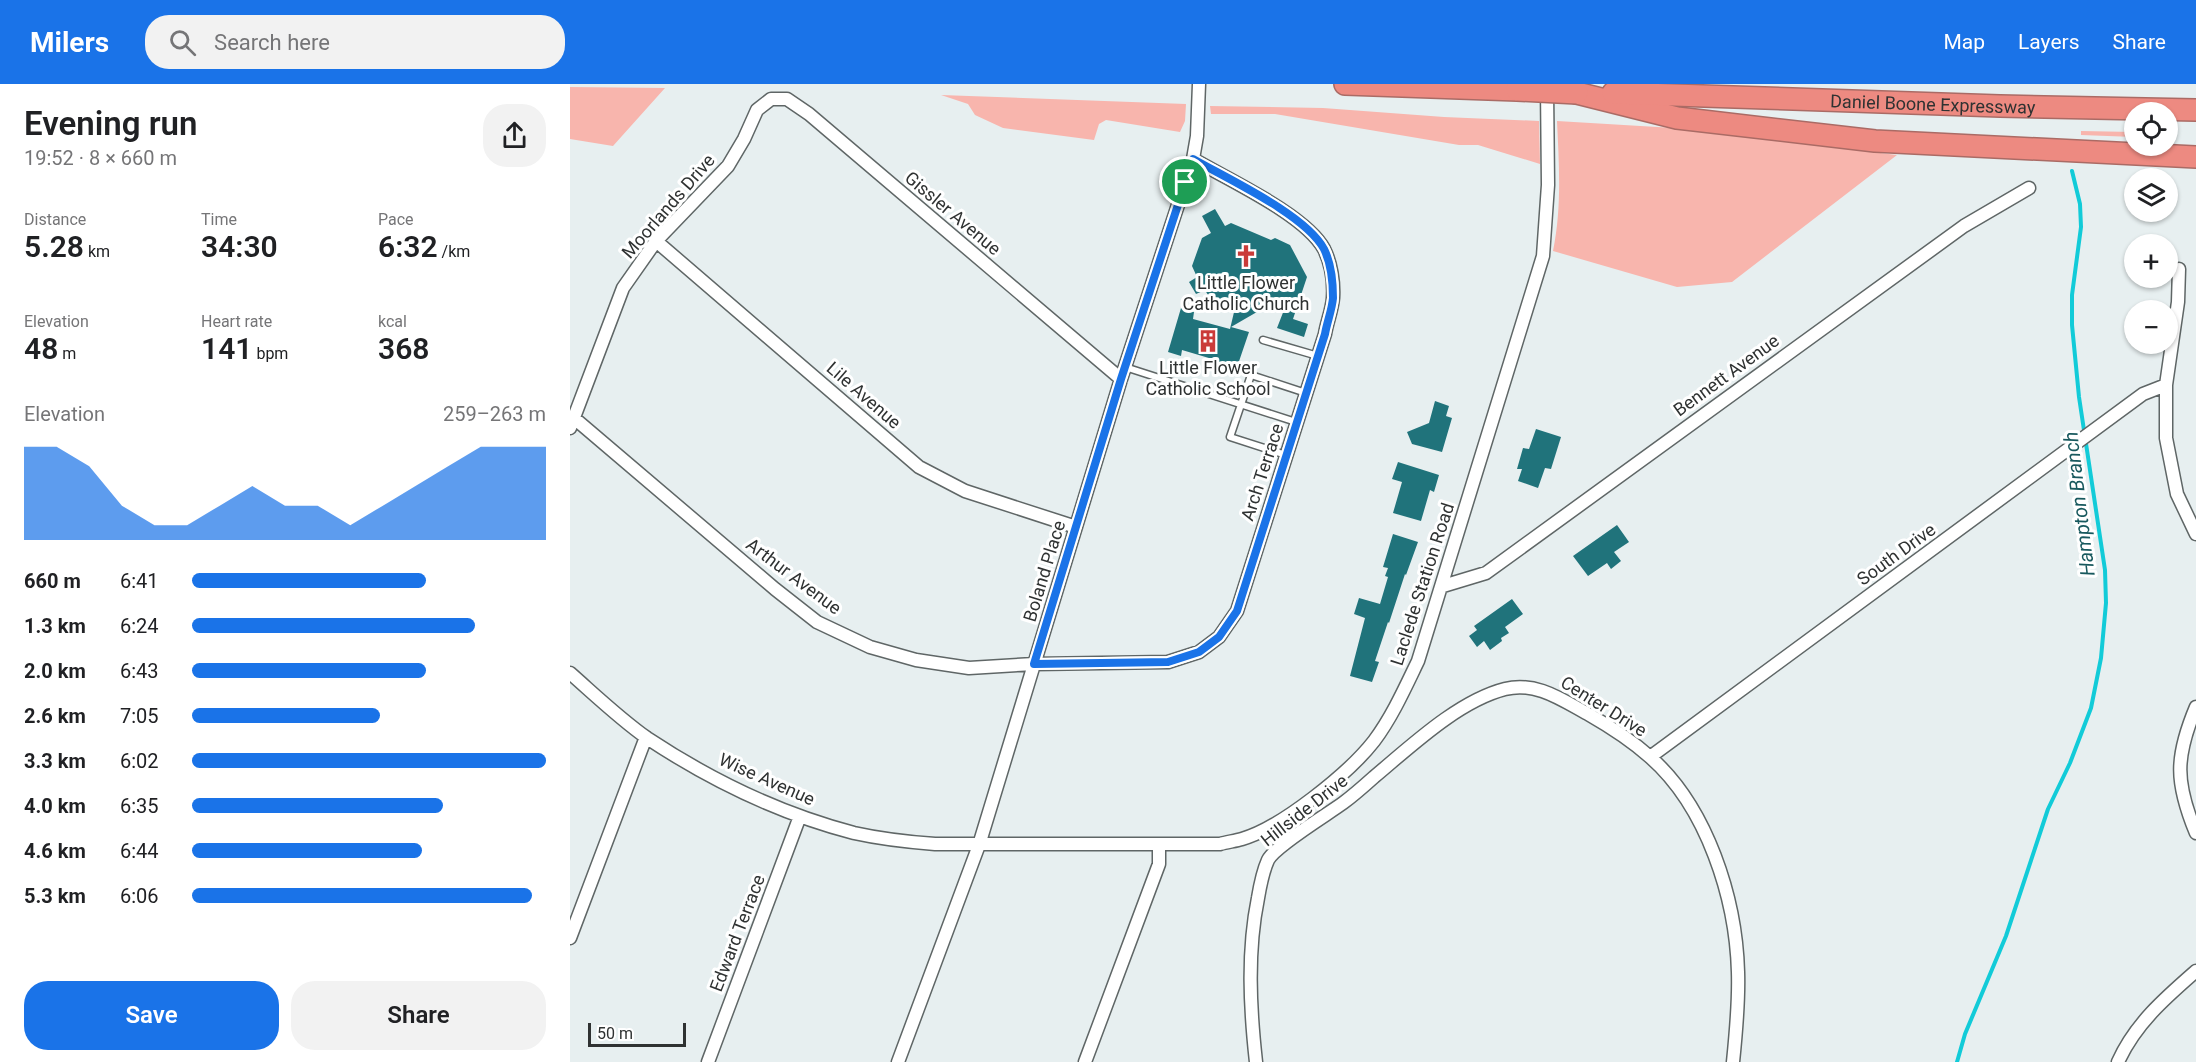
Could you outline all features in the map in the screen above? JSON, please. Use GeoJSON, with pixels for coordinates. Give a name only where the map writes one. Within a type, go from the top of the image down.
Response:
{"type":"FeatureCollection","features":[{"type":"Feature","properties":{"kind":"highway","name":"Daniel Boone Expressway"},"geometry":{"type":"LineString","coordinates":[[1345,84],[1577,93],[2196,110]]}},
{"type":"Feature","properties":{"kind":"highway"},"geometry":{"type":"LineString","coordinates":[[1577,93],[1677,118],[1816,136],[2196,158]]}},
{"type":"Feature","properties":{"kind":"street","name":"Boland Place"},"geometry":{"type":"LineString","coordinates":[[898,1062],[979,845],[1123,373],[1193,159],[1199,122],[1199,84]]}},
{"type":"Feature","properties":{"kind":"street","name":"Laclede Station Road"},"geometry":{"type":"LineString","coordinates":[[979,845],[1220,844],[1244,839],[1276,823],[1317,796],[1374,742],[1394,711],[1418,661],[1543,256],[1548,185],[1546,84]]}},
{"type":"Feature","properties":{"kind":"street","name":"Gissler Avenue"},"geometry":{"type":"LineString","coordinates":[[757,110],[771,99],[787,99],[809,114],[1123,373]]}},
{"type":"Feature","properties":{"kind":"street","name":"Moorlands Drive"},"geometry":{"type":"LineString","coordinates":[[572,423],[623,288],[656,241],[728,166],[757,110]]}},
{"type":"Feature","properties":{"kind":"street","name":"Arch Terrace"},"geometry":{"type":"LineString","coordinates":[[1034,664],[1168,662],[1199,652],[1219,637],[1237,611],[1318,356],[1333,300],[1332,276],[1324,249],[1312,232],[1289,213],[1193,159]]}},
{"type":"Feature","properties":{"kind":"street","name":"Bennett Avenue"},"geometry":{"type":"LineString","coordinates":[[1443,586],[1486,573],[1964,226],[2029,188]]}},
{"type":"Feature","properties":{"kind":"street","name":"Lile Avenue"},"geometry":{"type":"LineString","coordinates":[[656,241],[919,467],[965,491],[1076,527]]}},
{"type":"Feature","properties":{"kind":"street"},"geometry":{"type":"LineString","coordinates":[[2179,269],[2178,302],[2166,386],[2166,438],[2177,494],[2196,534]]}},
{"type":"Feature","properties":{"kind":"street","name":"South Drive"},"geometry":{"type":"LineString","coordinates":[[1650,757],[2143,394],[2166,386]]}},
{"type":"Feature","properties":{"kind":"street","name":"Arthur Avenue"},"geometry":{"type":"LineString","coordinates":[[572,423],[818,622],[870,646],[916,660],[969,668],[1034,664]]}},
{"type":"Feature","properties":{"kind":"street","name":"Wise Avenue"},"geometry":{"type":"LineString","coordinates":[[570,674],[646,737],[722,781],[800,816],[855,833],[896,840],[979,845]]}},
{"type":"Feature","properties":{"kind":"street","name":"Center Drive"},"geometry":{"type":"LineString","coordinates":[[1407,747],[1485,696],[1506,688],[1526,687],[1547,691],[1604,723],[1650,757],[1680,790],[1696,816],[1707,838],[1727,894],[1736,943],[1738,975],[1733,1062]]}},
{"type":"Feature","properties":{"kind":"street"},"geometry":{"type":"LineString","coordinates":[[2196,707],[2184,734],[2179,769],[2186,808],[2196,833]]}},
{"type":"Feature","properties":{"kind":"street"},"geometry":{"type":"LineString","coordinates":[[570,938],[646,737]]}},
{"type":"Feature","properties":{"kind":"street","name":"Hillside Drive"},"geometry":{"type":"LineString","coordinates":[[1256,1062],[1251,946],[1255,913],[1269,858],[1346,800],[1407,747]]}},
{"type":"Feature","properties":{"kind":"street","name":"Edward Terrace"},"geometry":{"type":"LineString","coordinates":[[708,1062],[800,816]]}},
{"type":"Feature","properties":{"kind":"street"},"geometry":{"type":"LineString","coordinates":[[1084,1062],[1159,864],[1159,844]]}},
{"type":"Feature","properties":{"kind":"street"},"geometry":{"type":"LineString","coordinates":[[2118,1062],[2125,1046],[2156,1006],[2196,971]]}},
{"type":"Feature","properties":{"kind":"lane"},"geometry":{"type":"LineString","coordinates":[[1263,340],[1318,356]]}},
{"type":"Feature","properties":{"kind":"lane"},"geometry":{"type":"LineString","coordinates":[[1123,373],[1240,404],[1296,422]]}},
{"type":"Feature","properties":{"kind":"lane"},"geometry":{"type":"LineString","coordinates":[[1286,455],[1230,437],[1240,404],[1251,375],[1306,393]]}},
{"type":"Feature","properties":{"kind":"shaded area"},"geometry":{"type":"Polygon","coordinates":[[[570,87],[665,88],[613,146],[570,139],[570,87]]]}},
{"type":"Feature","properties":{"kind":"shaded area"},"geometry":{"type":"Polygon","coordinates":[[[941,95],[1186,104],[1185,121],[1180,132],[1106,120],[1099,124],[1094,140],[1003,128],[975,115],[968,104],[941,95]]]}},
{"type":"Feature","properties":{"kind":"shaded area"},"geometry":{"type":"Polygon","coordinates":[[[1210,106],[1323,108],[1539,121],[1540,164],[1478,145],[1459,145],[1275,114],[1211,114],[1210,106]]]}},
{"type":"Feature","properties":{"kind":"shaded area"},"geometry":{"type":"Polygon","coordinates":[[[1557,121],[1674,128],[1897,155],[1732,282],[1677,287],[1553,251],[1559,202],[1557,121]]]}},
{"type":"Feature","properties":{"kind":"shaded area"},"geometry":{"type":"Polygon","coordinates":[[[2081,131],[2124,132],[2124,137],[2081,135],[2081,131]]]}},
{"type":"Feature","properties":{"kind":"building","name":"Little Flower Catholic Church"},"geometry":{"type":"Polygon","coordinates":[[[1215,209],[1225,226],[1231,223],[1271,240],[1275,238],[1290,245],[1307,277],[1293,319],[1308,324],[1304,337],[1277,328],[1284,310],[1269,305],[1231,327],[1249,332],[1234,376],[1216,370],[1219,361],[1182,350],[1181,356],[1168,352],[1181,308],[1194,312],[1193,319],[1230,329],[1235,308],[1211,300],[1205,290],[1196,294],[1189,282],[1197,277],[1192,266],[1202,238],[1211,233],[1202,216],[1215,209]]]}},
{"type":"Feature","properties":{"kind":"building"},"geometry":{"type":"Polygon","coordinates":[[[1435,401],[1449,406],[1446,416],[1452,418],[1442,452],[1412,444],[1407,432],[1429,423],[1435,401]]]}},
{"type":"Feature","properties":{"kind":"building"},"geometry":{"type":"Polygon","coordinates":[[[1536,429],[1561,437],[1551,469],[1545,468],[1538,488],[1518,481],[1522,469],[1517,469],[1523,448],[1529,449],[1536,429]]]}},
{"type":"Feature","properties":{"kind":"building"},"geometry":{"type":"Polygon","coordinates":[[[1398,462],[1439,475],[1434,492],[1430,490],[1421,521],[1393,513],[1402,482],[1392,479],[1398,462]]]}},
{"type":"Feature","properties":{"kind":"building"},"geometry":{"type":"Polygon","coordinates":[[[1617,525],[1629,542],[1614,552],[1621,561],[1611,569],[1607,563],[1588,576],[1573,556],[1617,525]]]}},
{"type":"Feature","properties":{"kind":"building"},"geometry":{"type":"Polygon","coordinates":[[[1393,534],[1418,542],[1375,661],[1379,662],[1372,682],[1350,676],[1365,618],[1354,614],[1359,598],[1380,604],[1388,577],[1385,576],[1388,568],[1383,567],[1393,534]]]}},
{"type":"Feature","properties":{"kind":"building"},"geometry":{"type":"Polygon","coordinates":[[[1512,599],[1523,614],[1505,627],[1509,633],[1490,650],[1484,641],[1477,647],[1469,636],[1477,630],[1474,626],[1512,599]]]}},
{"type":"Feature","properties":{"kind":"waterway","name":"Hampton Branch"},"geometry":{"type":"LineString","coordinates":[[1957,1062],[1965,1034],[2006,936],[2048,809],[2070,763],[2091,708],[2101,658],[2106,603],[2105,570],[2079,397],[2072,325],[2072,295],[2081,227],[2080,204],[2072,171]]}},
{"type":"Feature","properties":{"kind":"place","name":"Little Flower Catholic Church"},"geometry":{"type":"Point","coordinates":[1246,256]}},
{"type":"Feature","properties":{"kind":"place","name":"Little Flower Catholic School"},"geometry":{"type":"Point","coordinates":[1208,341]}},
{"type":"Feature","properties":{"kind":"route"},"geometry":{"type":"LineString","coordinates":[[1193,159],[1289,213],[1312,232],[1324,249],[1332,276],[1333,300],[1325,334],[1237,611],[1219,637],[1199,652],[1168,662],[1034,664],[1121,379],[1185,182],[1193,159]]}}]}
